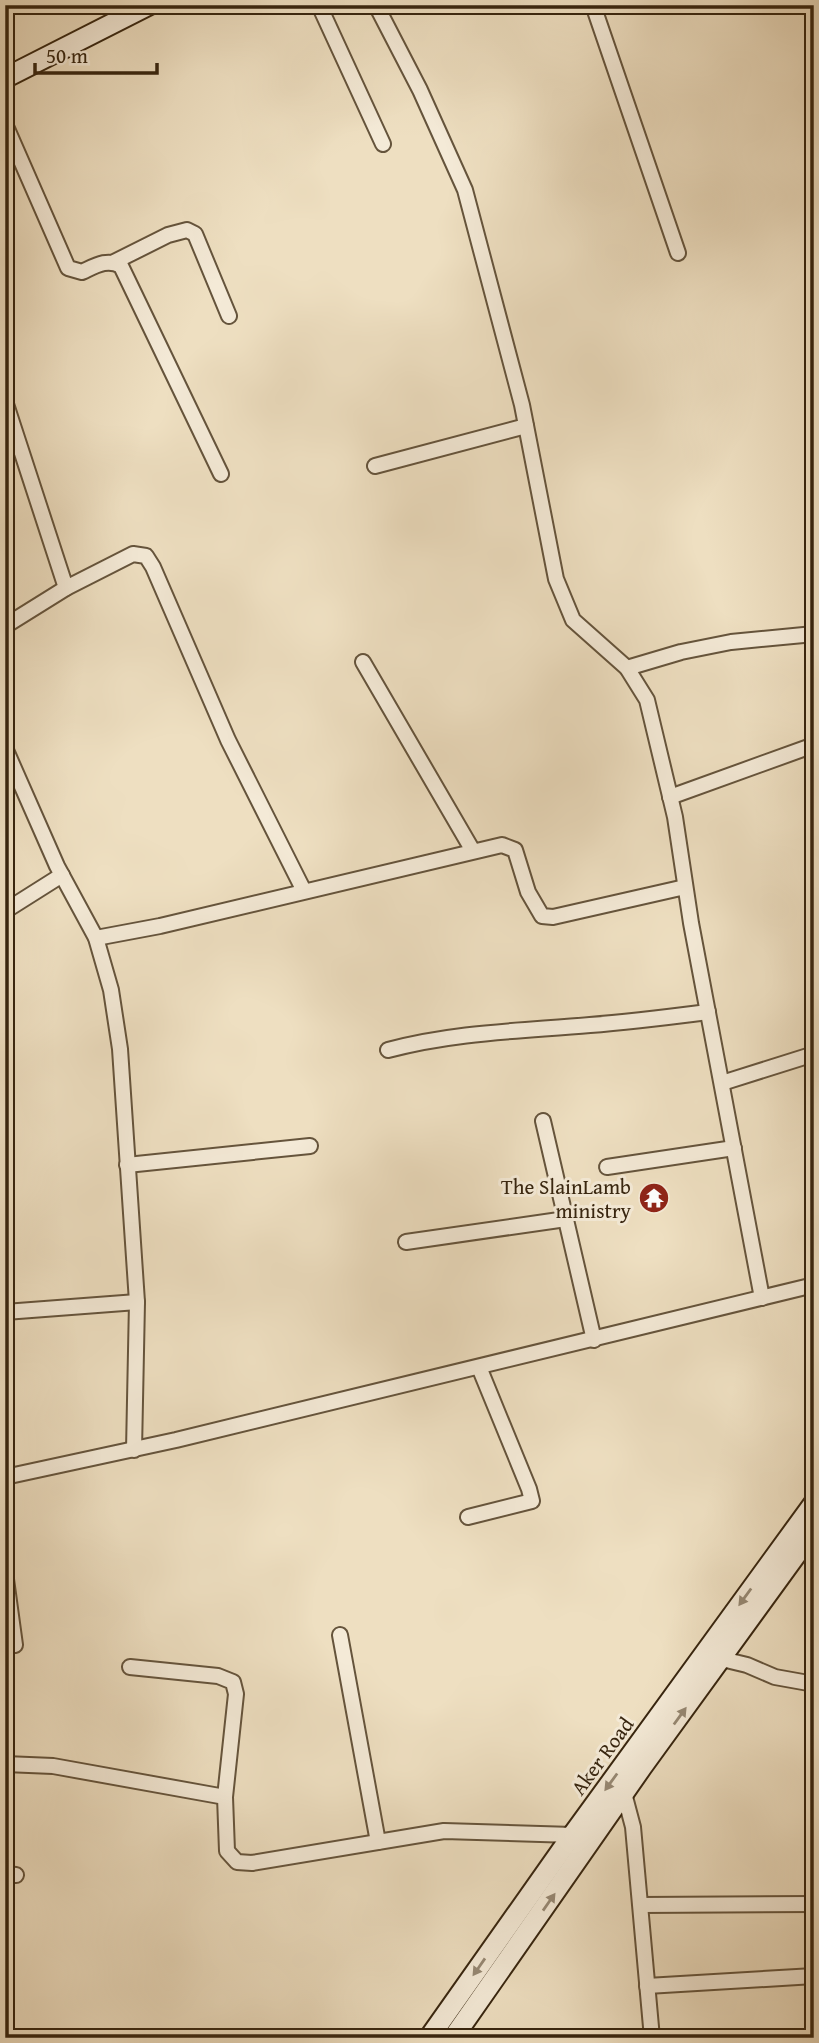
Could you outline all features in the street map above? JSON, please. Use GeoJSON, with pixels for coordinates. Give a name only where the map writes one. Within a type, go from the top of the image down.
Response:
{"type":"FeatureCollection","features":[{"type":"Feature","properties":{"kind":"street"},"geometry":{"type":"LineString","coordinates":[[5,78],[149,5]]}},
{"type":"Feature","properties":{"kind":"street"},"geometry":{"type":"LineString","coordinates":[[319,5],[383,144]]}},
{"type":"Feature","properties":{"kind":"street"},"geometry":{"type":"LineString","coordinates":[[376,5],[420,90],[465,190],[526,426],[556,579],[573,620],[627,668],[647,701],[670,797],[762,1298]]}},
{"type":"Feature","properties":{"kind":"street"},"geometry":{"type":"LineString","coordinates":[[593,5],[678,253]]}},
{"type":"Feature","properties":{"kind":"street"},"geometry":{"type":"LineString","coordinates":[[5,124],[68,268],[82,272],[114,262],[168,235],[187,230],[195,234],[229,316]]}},
{"type":"Feature","properties":{"kind":"street"},"geometry":{"type":"LineString","coordinates":[[114,262],[121,266],[221,474]]}},
{"type":"Feature","properties":{"kind":"street"},"geometry":{"type":"LineString","coordinates":[[5,401],[66,588]]}},
{"type":"Feature","properties":{"kind":"street"},"geometry":{"type":"LineString","coordinates":[[375,466],[526,426]]}},
{"type":"Feature","properties":{"kind":"street"},"geometry":{"type":"LineString","coordinates":[[5,626],[66,588],[133,554],[146,556],[228,740],[304,891]]}},
{"type":"Feature","properties":{"kind":"street"},"geometry":{"type":"LineString","coordinates":[[627,668],[681,652],[731,642],[814,634]]}},
{"type":"Feature","properties":{"kind":"street"},"geometry":{"type":"LineString","coordinates":[[363,662],[473,851]]}},
{"type":"Feature","properties":{"kind":"street"},"geometry":{"type":"LineString","coordinates":[[670,797],[814,745]]}},
{"type":"Feature","properties":{"kind":"street"},"geometry":{"type":"LineString","coordinates":[[5,748],[62,875],[96,938],[111,990],[120,1049],[137,1301],[134,1450]]}},
{"type":"Feature","properties":{"kind":"street"},"geometry":{"type":"LineString","coordinates":[[96,938],[160,926],[502,845],[515,850],[528,892],[542,916],[552,917],[685,887]]}},
{"type":"Feature","properties":{"kind":"street"},"geometry":{"type":"LineString","coordinates":[[5,911],[62,875]]}},
{"type":"Feature","properties":{"kind":"street"},"geometry":{"type":"LineString","coordinates":[[388,1050],[426,1040],[476,1034],[708,1012]]}},
{"type":"Feature","properties":{"kind":"street"},"geometry":{"type":"LineString","coordinates":[[722,1083],[814,1054]]}},
{"type":"Feature","properties":{"kind":"street"},"geometry":{"type":"LineString","coordinates":[[543,1121],[594,1340]]}},
{"type":"Feature","properties":{"kind":"street"},"geometry":{"type":"LineString","coordinates":[[127,1165],[310,1146]]}},
{"type":"Feature","properties":{"kind":"street"},"geometry":{"type":"LineString","coordinates":[[607,1167],[734,1148]]}},
{"type":"Feature","properties":{"kind":"street"},"geometry":{"type":"LineString","coordinates":[[406,1242],[566,1219]]}},
{"type":"Feature","properties":{"kind":"street"},"geometry":{"type":"LineString","coordinates":[[5,1477],[134,1450],[814,1285]]}},
{"type":"Feature","properties":{"kind":"street"},"geometry":{"type":"LineString","coordinates":[[5,1312],[137,1301]]}},
{"type":"Feature","properties":{"kind":"street"},"geometry":{"type":"LineString","coordinates":[[468,1517],[532,1500],[478,1367]]}},
{"type":"Feature","properties":{"kind":"street","name":"Aker Road"},"geometry":{"type":"LineString","coordinates":[[453,2038],[624,1793],[722,1659],[814,1503]]}},
{"type":"Feature","properties":{"kind":"street","name":"Aker Road"},"geometry":{"type":"LineString","coordinates":[[429,2038],[573,1835],[769,1579],[814,1530]]}},
{"type":"Feature","properties":{"kind":"street"},"geometry":{"type":"LineString","coordinates":[[5,1572],[15,1644]]}},
{"type":"Feature","properties":{"kind":"street"},"geometry":{"type":"LineString","coordinates":[[340,1635],[378,1842]]}},
{"type":"Feature","properties":{"kind":"street"},"geometry":{"type":"LineString","coordinates":[[722,1659],[747,1665],[775,1677],[814,1684]]}},
{"type":"Feature","properties":{"kind":"street"},"geometry":{"type":"LineString","coordinates":[[130,1667],[218,1676],[233,1682],[236,1694],[225,1797],[227,1851],[237,1862],[252,1863],[444,1831],[573,1835]]}},
{"type":"Feature","properties":{"kind":"street"},"geometry":{"type":"LineString","coordinates":[[5,1764],[53,1766],[225,1797]]}},
{"type":"Feature","properties":{"kind":"street"},"geometry":{"type":"LineString","coordinates":[[624,1793],[634,1827],[652,2038]]}},
{"type":"Feature","properties":{"kind":"street"},"geometry":{"type":"LineString","coordinates":[[641,1905],[814,1904]]}},
{"type":"Feature","properties":{"kind":"street"},"geometry":{"type":"LineString","coordinates":[[647,1986],[814,1976]]}},
{"type":"Feature","properties":{"kind":"place","name":"The SlainLamb ministry"},"geometry":{"type":"Point","coordinates":[654,1198]}}]}
